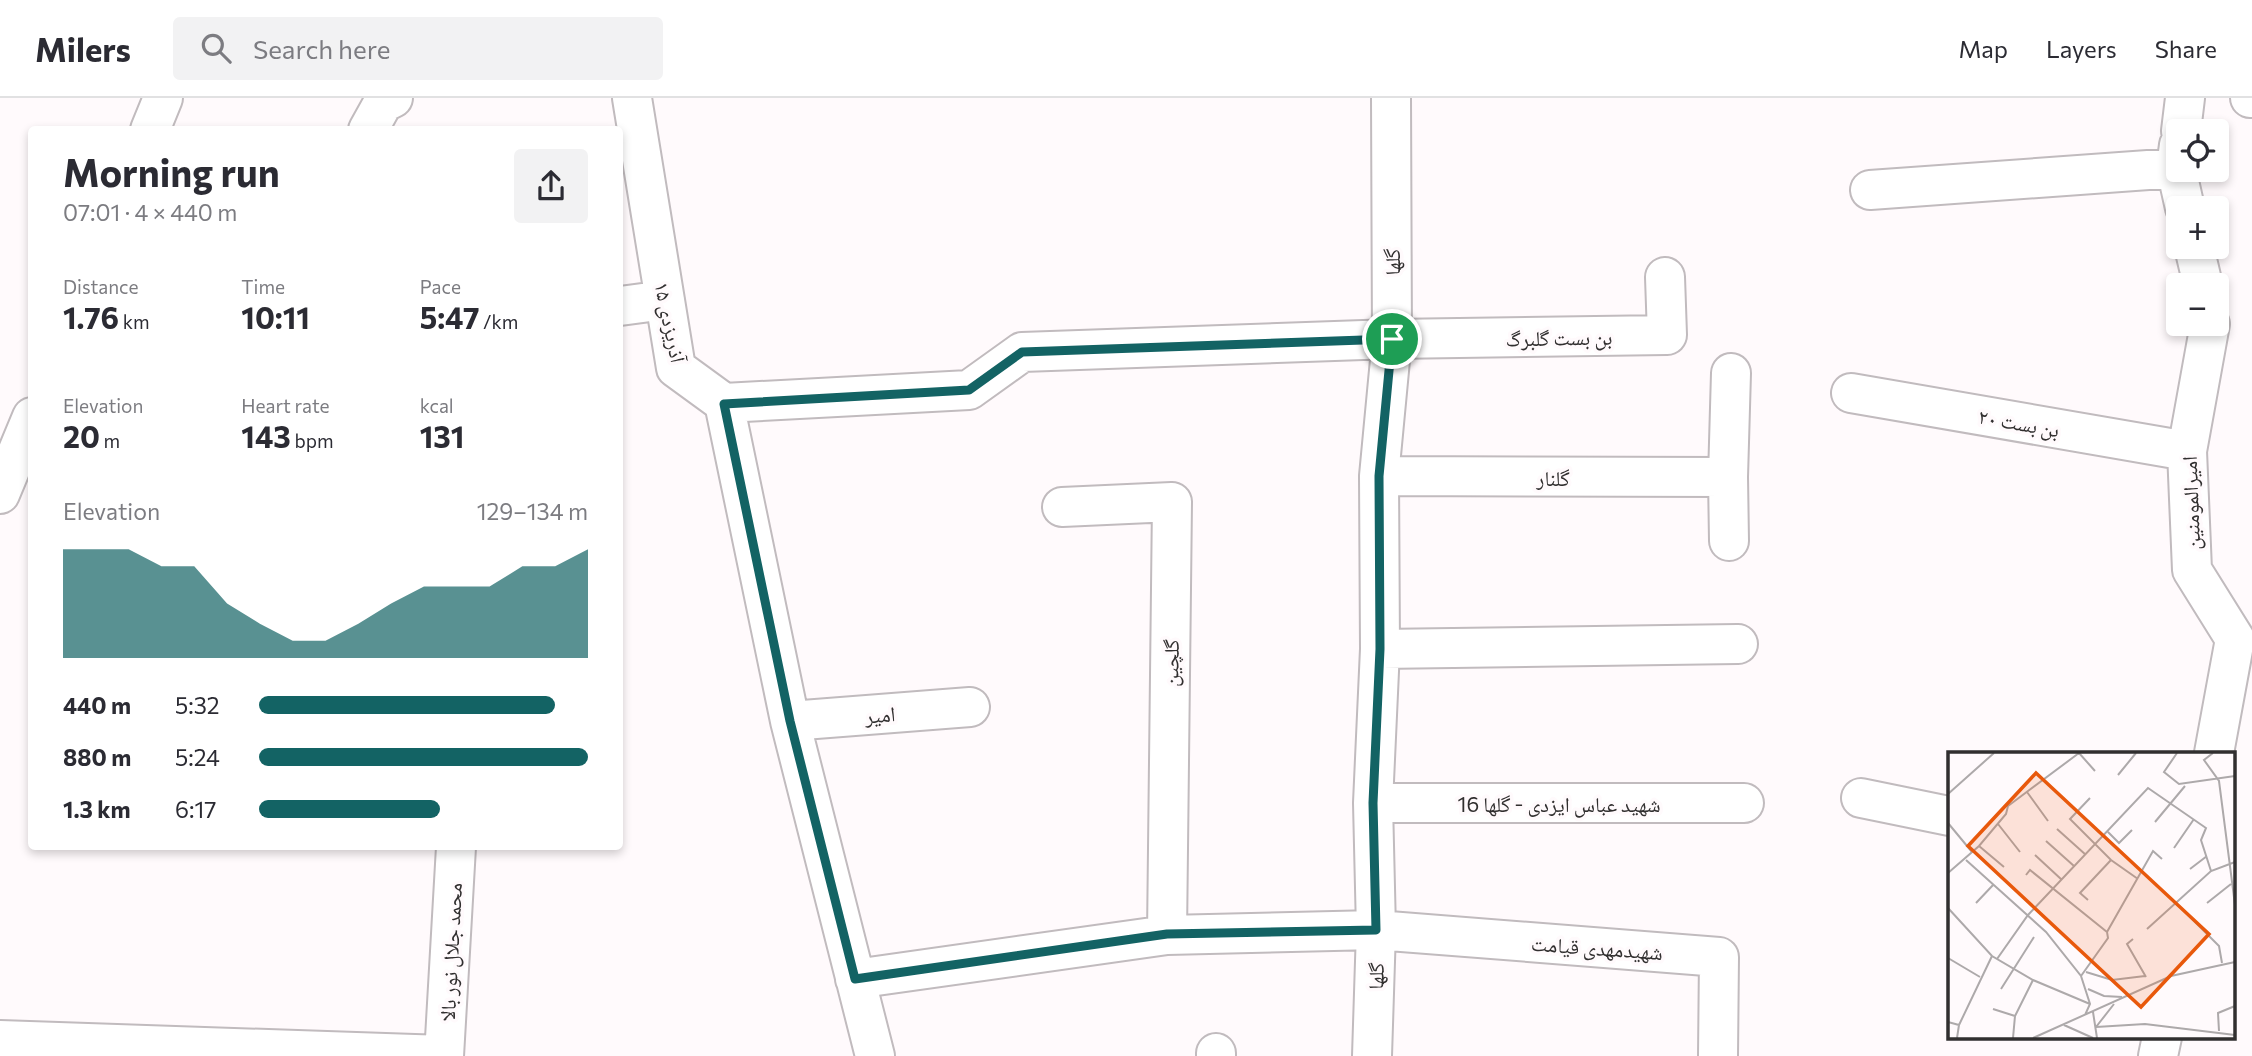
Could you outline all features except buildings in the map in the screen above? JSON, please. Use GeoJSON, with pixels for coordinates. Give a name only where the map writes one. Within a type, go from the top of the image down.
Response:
{"type":"FeatureCollection","features":[{"type":"Feature","properties":{"kind":"street"},"geometry":{"type":"LineString","coordinates":[[152,126],[163,98]]}},
{"type":"Feature","properties":{"kind":"street"},"geometry":{"type":"LineString","coordinates":[[370,126],[383,103],[393,98]]}},
{"type":"Feature","properties":{"kind":"street","name":"۱۵ آذریزدی"},"geometry":{"type":"LineString","coordinates":[[632,98],[676,368],[724,404]]}},
{"type":"Feature","properties":{"kind":"street","name":"گلها"},"geometry":{"type":"LineString","coordinates":[[1372,1056],[1376,930],[1373,803],[1380,649],[1379,476],[1392,339],[1391,98]]}},
{"type":"Feature","properties":{"kind":"street"},"geometry":{"type":"LineString","coordinates":[[2182,119],[2185,98]]}},
{"type":"Feature","properties":{"kind":"street"},"geometry":{"type":"LineString","coordinates":[[1870,190],[2166,150]]}},
{"type":"Feature","properties":{"kind":"street","name":"بن بست گلبرگ"},"geometry":{"type":"LineString","coordinates":[[1392,339],[1667,335],[1665,277]]}},
{"type":"Feature","properties":{"kind":"street"},"geometry":{"type":"LineString","coordinates":[[623,306],[664,300]]}},
{"type":"Feature","properties":{"kind":"street","name":"امیرالمومنین"},"geometry":{"type":"LineString","coordinates":[[2208,336],[2187,451],[2192,570],[2235,639],[2214,752]]}},
{"type":"Feature","properties":{"kind":"street"},"geometry":{"type":"LineString","coordinates":[[874,1056],[790,721],[724,404],[969,390],[1022,352],[1392,339]]}},
{"type":"Feature","properties":{"kind":"street"},"geometry":{"type":"LineString","coordinates":[[1729,541],[1731,373]]}},
{"type":"Feature","properties":{"kind":"street","name":"بن بست ۲۰"},"geometry":{"type":"LineString","coordinates":[[1851,393],[2187,451]]}},
{"type":"Feature","properties":{"kind":"street"},"geometry":{"type":"LineString","coordinates":[[0,494],[28,427]]}},
{"type":"Feature","properties":{"kind":"street","name":"گلنار"},"geometry":{"type":"LineString","coordinates":[[1379,476],[1728,477]]}},
{"type":"Feature","properties":{"kind":"street","name":"گلچین"},"geometry":{"type":"LineString","coordinates":[[1062,507],[1172,502],[1167,934]]}},
{"type":"Feature","properties":{"kind":"street"},"geometry":{"type":"LineString","coordinates":[[1380,649],[1738,644]]}},
{"type":"Feature","properties":{"kind":"street","name":"امیر"},"geometry":{"type":"LineString","coordinates":[[790,721],[970,707]]}},
{"type":"Feature","properties":{"kind":"street"},"geometry":{"type":"LineString","coordinates":[[1861,798],[1948,816]]}},
{"type":"Feature","properties":{"kind":"street","name":"شهید عباس ایزدی - گلها 16"},"geometry":{"type":"LineString","coordinates":[[1373,803],[1744,803]]}},
{"type":"Feature","properties":{"kind":"street","name":"محمد جلال نور بالا"},"geometry":{"type":"LineString","coordinates":[[444,1056],[456,850]]}},
{"type":"Feature","properties":{"kind":"street"},"geometry":{"type":"LineString","coordinates":[[855,979],[1167,934],[1376,930]]}},
{"type":"Feature","properties":{"kind":"street","name":"شهیدمهدی قیامت"},"geometry":{"type":"LineString","coordinates":[[1376,930],[1719,957],[1718,1056]]}},
{"type":"Feature","properties":{"kind":"street"},"geometry":{"type":"LineString","coordinates":[[2158,1056],[2162,1038]]}},
{"type":"Feature","properties":{"kind":"street"},"geometry":{"type":"LineString","coordinates":[[0,1040],[444,1056]]}},
{"type":"Feature","properties":{"kind":"route"},"geometry":{"type":"LineString","coordinates":[[1392,339],[1379,476],[1380,649],[1373,803],[1376,930],[1167,934],[855,979],[790,721],[724,404],[969,390],[1022,352],[1392,339]]}}]}
